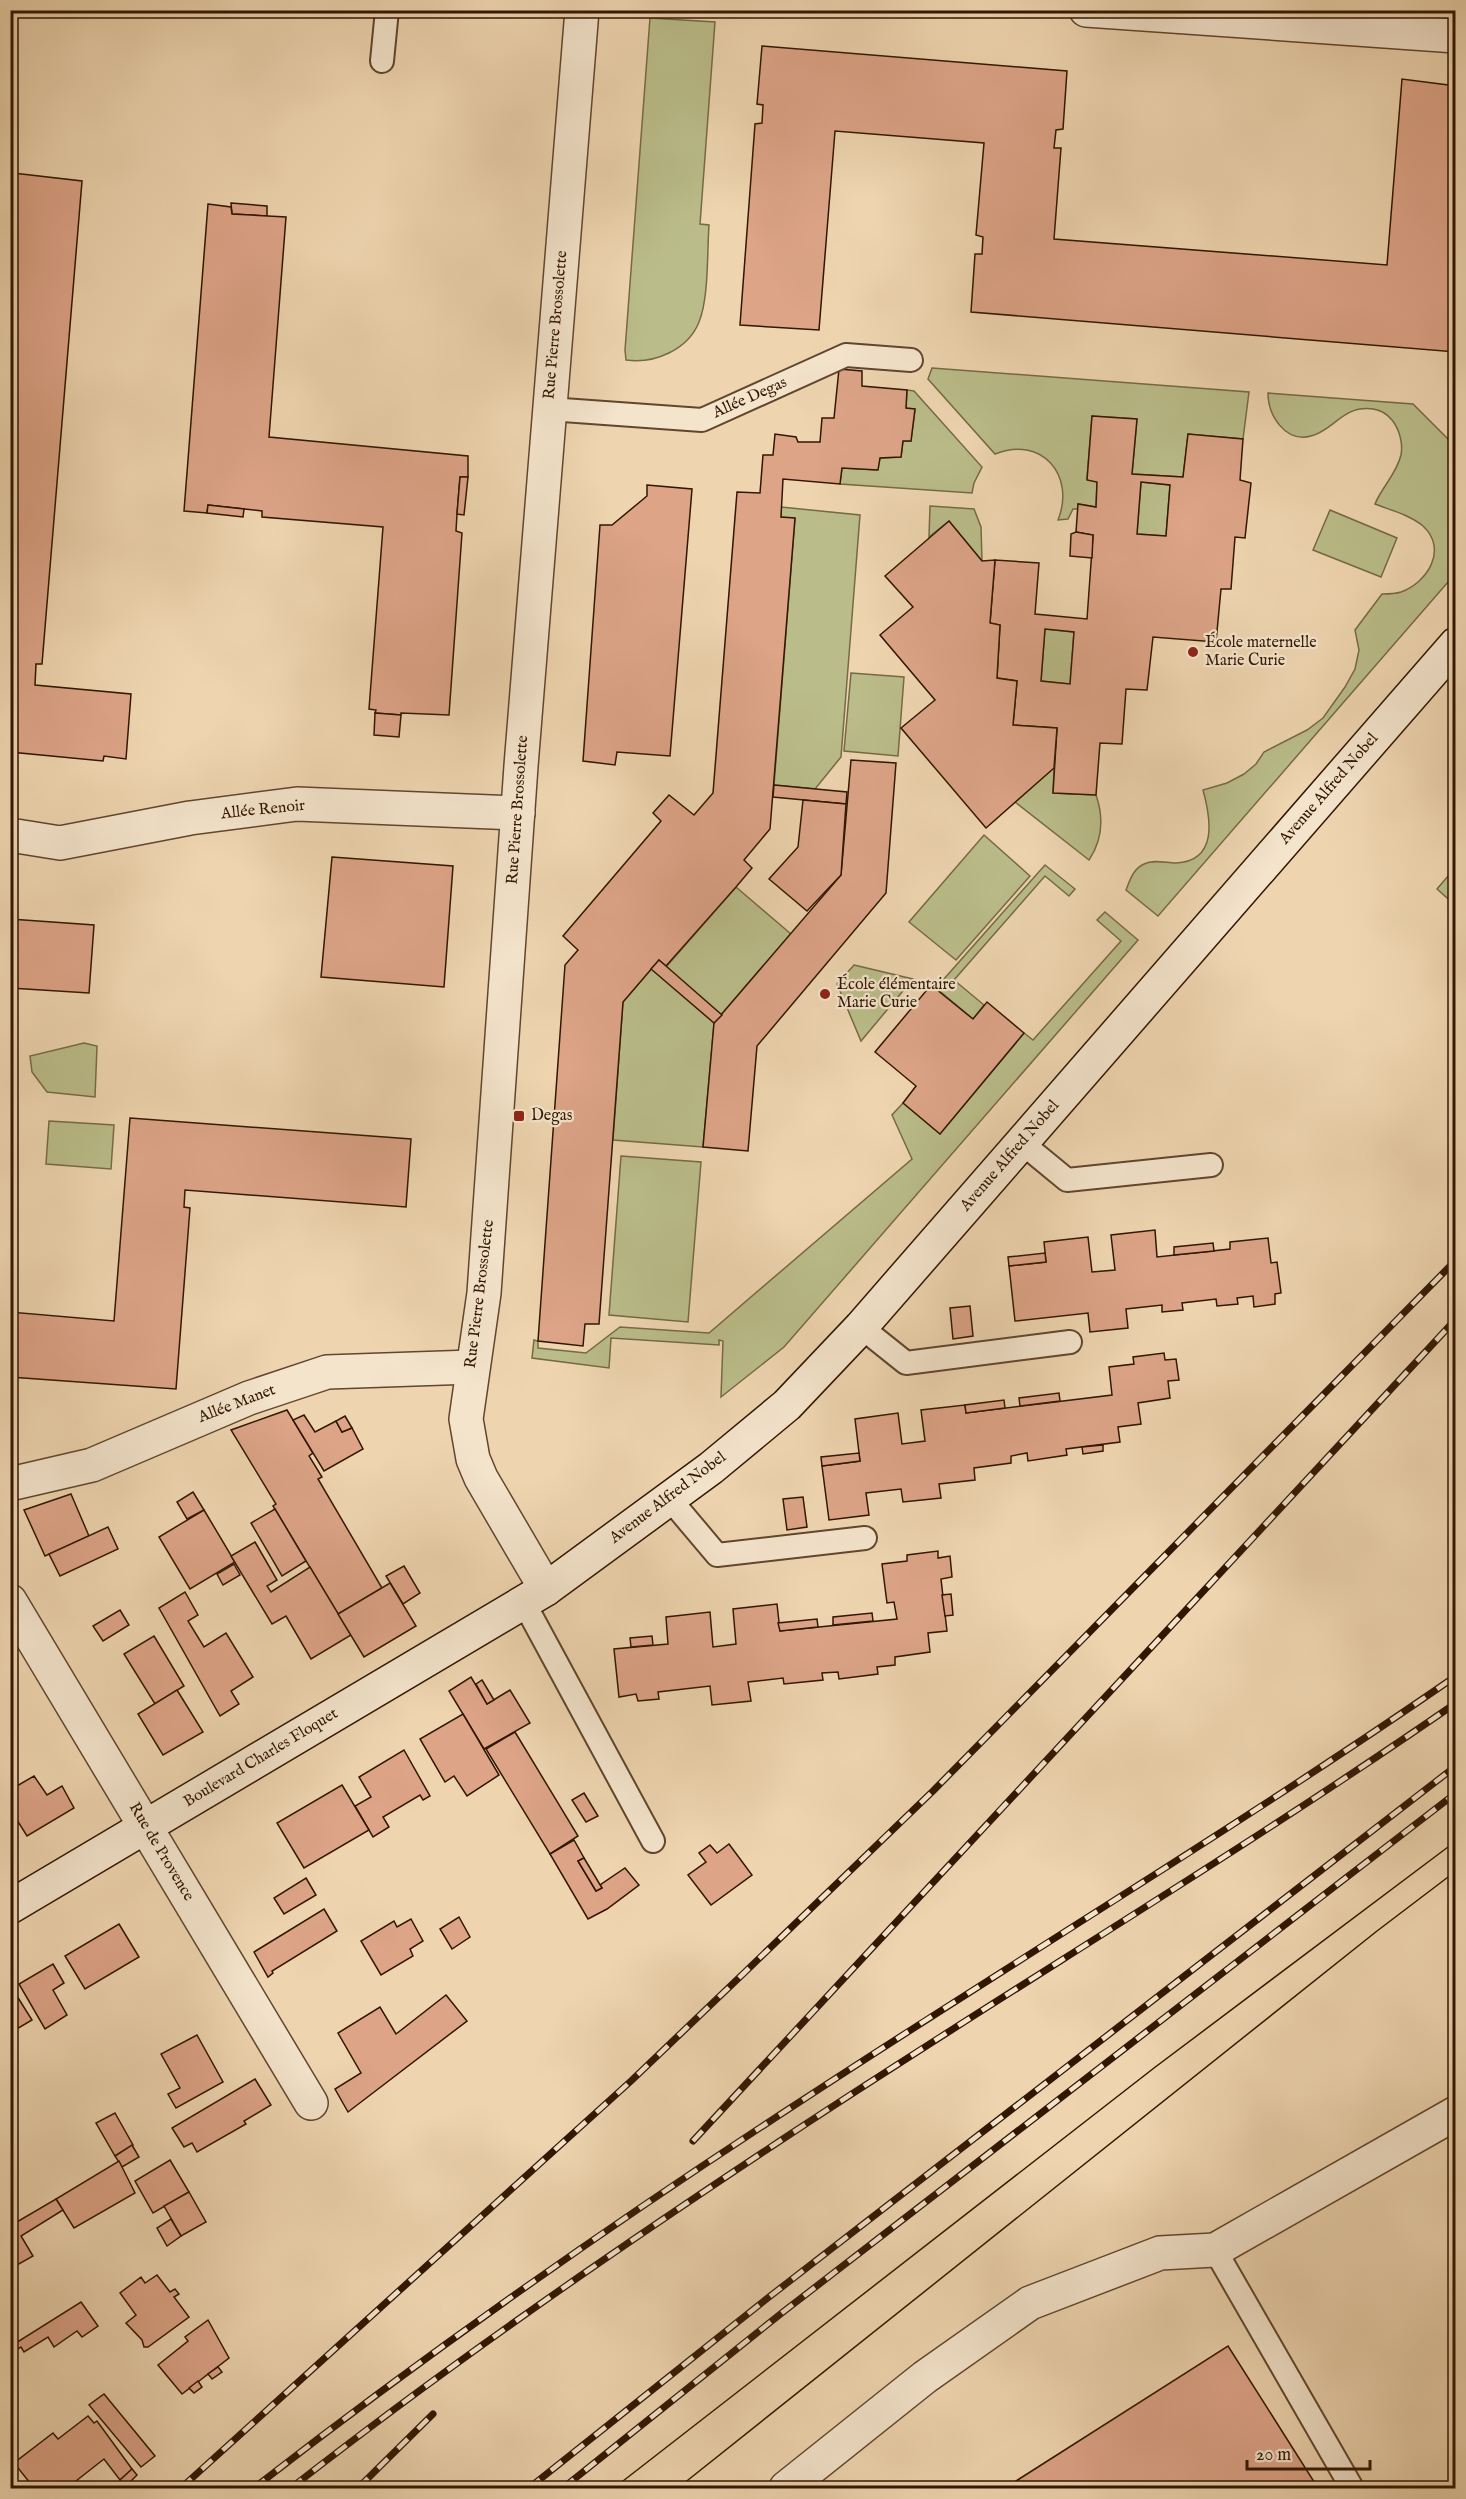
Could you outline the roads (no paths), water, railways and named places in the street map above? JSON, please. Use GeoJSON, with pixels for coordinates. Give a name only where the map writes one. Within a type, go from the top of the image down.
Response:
{"type":"FeatureCollection","features":[{"type":"Feature","properties":{"kind":"street","name":"Rue Pierre Brossolette"},"geometry":{"type":"LineString","coordinates":[[527,1600],[506,1523],[472,1459],[466,1419],[484,1293],[518,813],[582,10]]}},
{"type":"Feature","properties":{"kind":"street"},"geometry":{"type":"LineString","coordinates":[[1086,10],[1295,26],[1417,21],[1455,36]]}},
{"type":"Feature","properties":{"kind":"street","name":"Avenue Alfred Nobel"},"geometry":{"type":"LineString","coordinates":[[527,1600],[711,1468],[787,1405],[861,1327],[1455,644]]}},
{"type":"Feature","properties":{"kind":"street","name":"Allée Renoir"},"geometry":{"type":"LineString","coordinates":[[10,835],[60,843],[190,818],[297,804],[518,813]]}},
{"type":"Feature","properties":{"kind":"street","name":"Allée Manet"},"geometry":{"type":"LineString","coordinates":[[10,1484],[92,1465],[249,1398],[327,1372],[472,1367]]}},
{"type":"Feature","properties":{"kind":"street","name":"Boulevard Charles Floquet"},"geometry":{"type":"LineString","coordinates":[[10,1907],[527,1600]]}},
{"type":"Feature","properties":{"kind":"street","name":"Rue de Provence"},"geometry":{"type":"LineString","coordinates":[[10,1601],[311,2103]]}},
{"type":"Feature","properties":{"kind":"street"},"geometry":{"type":"LineString","coordinates":[[786,2488],[925,2377],[1030,2303],[1160,2253],[1215,2250],[1455,2113]]}},
{"type":"Feature","properties":{"kind":"lane"},"geometry":{"type":"LineString","coordinates":[[382,61],[387,10]]}},
{"type":"Feature","properties":{"kind":"lane","name":"Allée Degas"},"geometry":{"type":"LineString","coordinates":[[549,409],[702,420],[846,355],[910,360]]}},
{"type":"Feature","properties":{"kind":"lane"},"geometry":{"type":"LineString","coordinates":[[1022,1143],[1067,1180],[1211,1165]]}},
{"type":"Feature","properties":{"kind":"lane"},"geometry":{"type":"LineString","coordinates":[[861,1327],[906,1363],[1070,1342]]}},
{"type":"Feature","properties":{"kind":"lane"},"geometry":{"type":"LineString","coordinates":[[669,1498],[717,1555],[865,1538]]}},
{"type":"Feature","properties":{"kind":"lane"},"geometry":{"type":"LineString","coordinates":[[527,1600],[653,1841]]}},
{"type":"Feature","properties":{"kind":"lane"},"geometry":{"type":"LineString","coordinates":[[1215,2250],[1352,2488]]}},
{"type":"Feature","properties":{"kind":"tram line"},"geometry":{"type":"LineString","coordinates":[[614,2488],[1154,2068],[1456,1841]]}},
{"type":"Feature","properties":{"kind":"tram line"},"geometry":{"type":"LineString","coordinates":[[678,2488],[1377,1931],[1456,1871]]}},
{"type":"Feature","properties":{"kind":"railway"},"geometry":{"type":"LineString","coordinates":[[181,2488],[631,2081],[933,1791],[1456,1260]]}},
{"type":"Feature","properties":{"kind":"railway"},"geometry":{"type":"LineString","coordinates":[[693,2141],[1456,1319]]}},
{"type":"Feature","properties":{"kind":"railway"},"geometry":{"type":"LineString","coordinates":[[254,2488],[387,2387],[523,2289],[661,2194],[883,2048],[1294,1785],[1456,1676]]}},
{"type":"Feature","properties":{"kind":"railway"},"geometry":{"type":"LineString","coordinates":[[291,2488],[475,2350],[664,2218],[875,2079],[1209,1867],[1456,1703]]}},
{"type":"Feature","properties":{"kind":"railway"},"geometry":{"type":"LineString","coordinates":[[529,2488],[769,2297],[1456,1766]]}},
{"type":"Feature","properties":{"kind":"railway"},"geometry":{"type":"LineString","coordinates":[[563,2488],[783,2312],[1456,1793]]}},
{"type":"Feature","properties":{"kind":"railway"},"geometry":{"type":"LineString","coordinates":[[358,2488],[433,2414]]}},
{"type":"Feature","properties":{"kind":"place","name":"École maternelle Marie Curie"},"geometry":{"type":"Point","coordinates":[1193,652]}},
{"type":"Feature","properties":{"kind":"place","name":"École élémentaire Marie Curie"},"geometry":{"type":"Point","coordinates":[825,994]}},
{"type":"Feature","properties":{"kind":"place","name":"Degas"},"geometry":{"type":"Point","coordinates":[519,1116]}}]}
